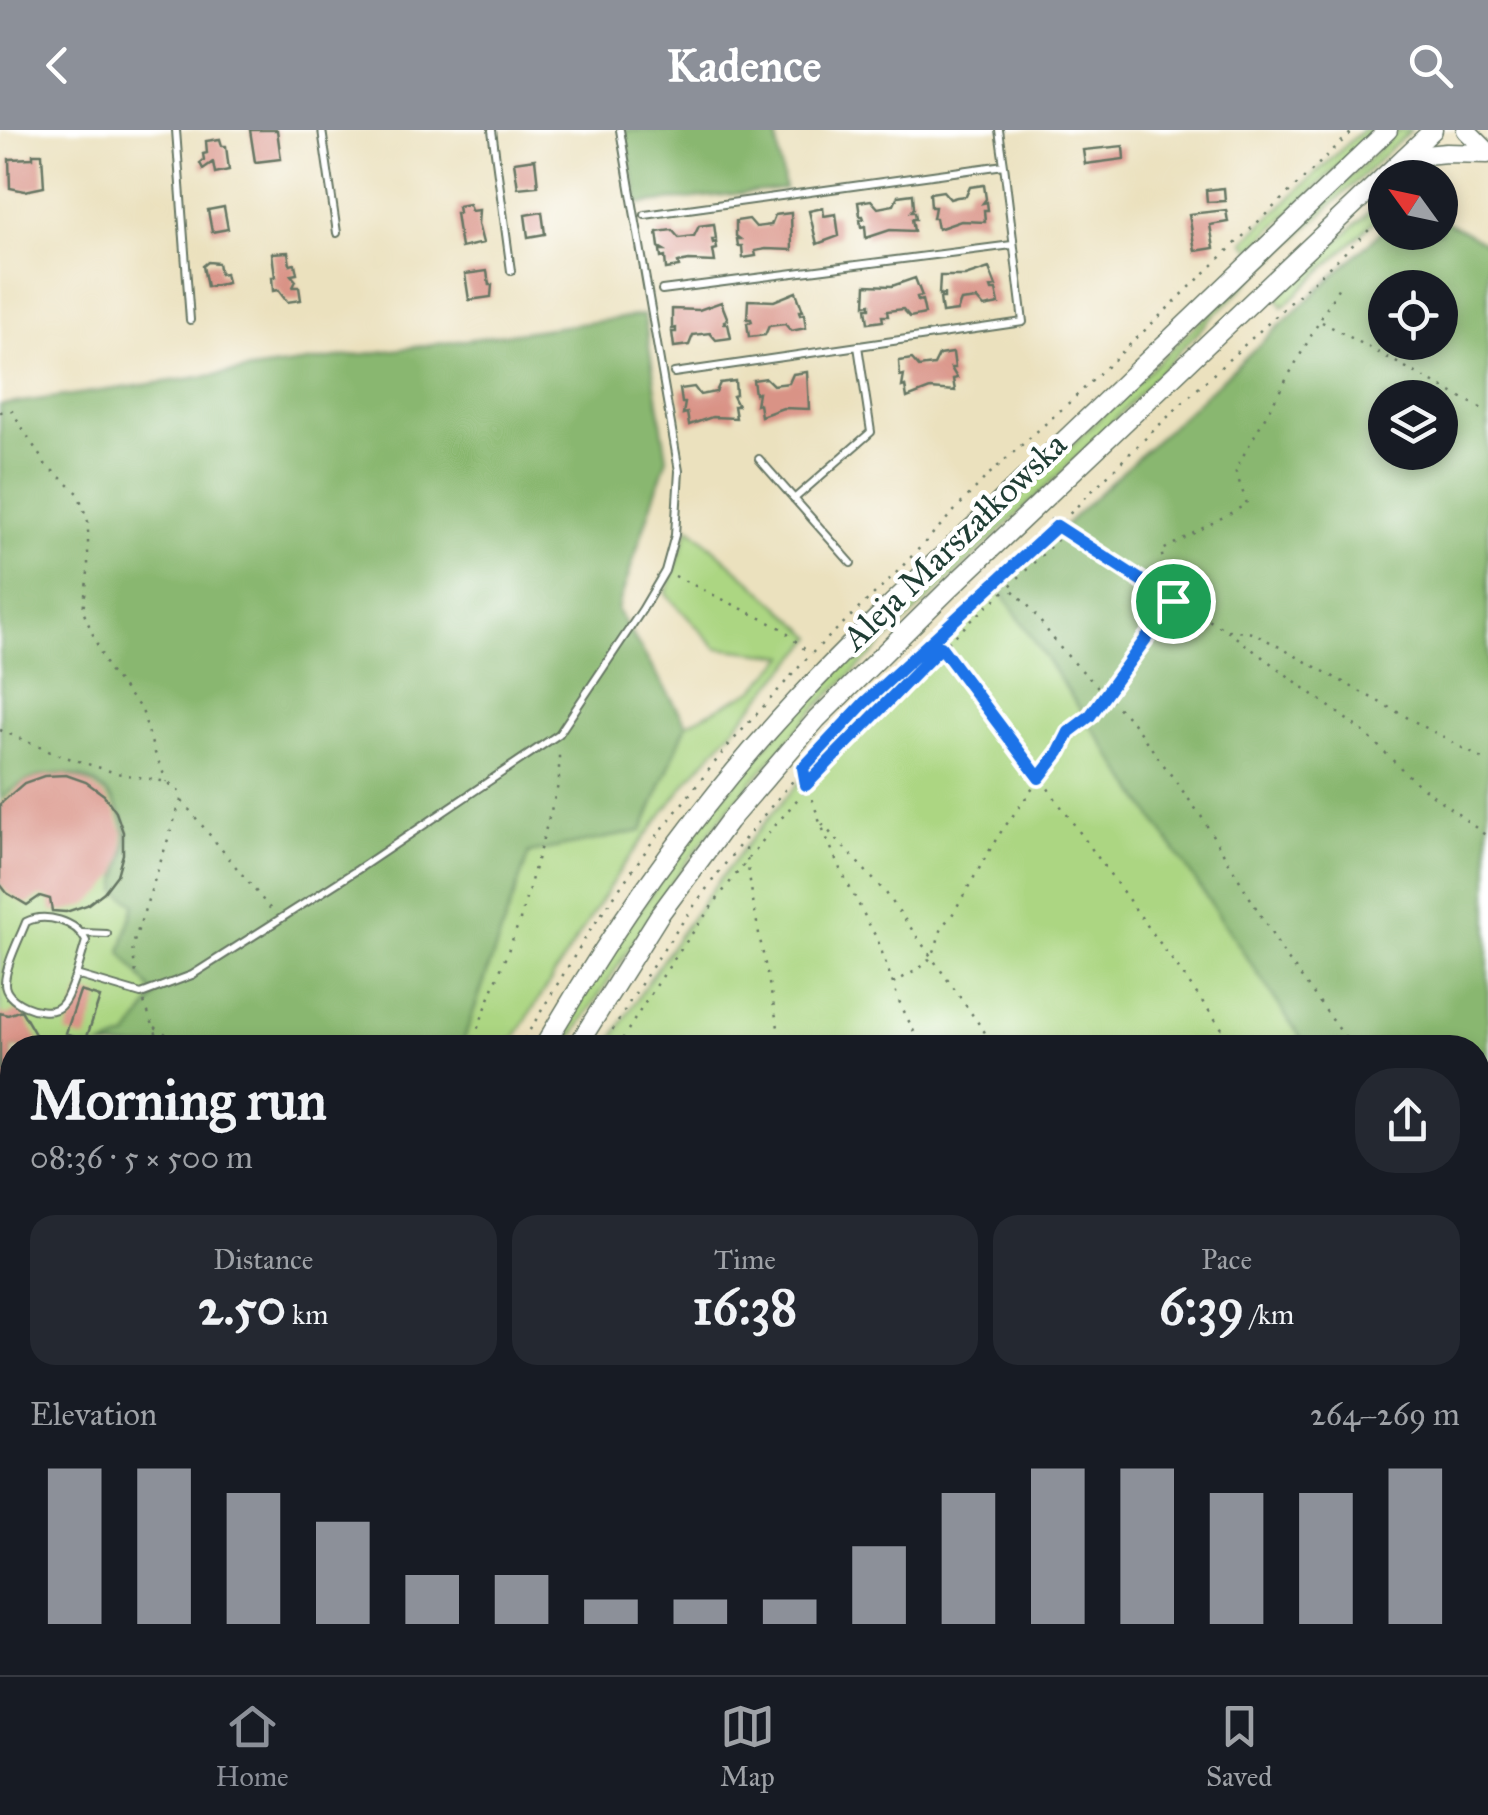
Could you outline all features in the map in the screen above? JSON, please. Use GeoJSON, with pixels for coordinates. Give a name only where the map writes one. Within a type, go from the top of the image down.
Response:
{"type":"FeatureCollection","features":[{"type":"Feature","properties":{"kind":"main road","name":"Aleja Marszałkowska"},"geometry":{"type":"LineString","coordinates":[[551,1035],[659,867],[796,700],[911,585],[1388,130]]}},
{"type":"Feature","properties":{"kind":"main road","name":"Aleja Marszałkowska"},"geometry":{"type":"LineString","coordinates":[[584,1035],[660,914],[729,821],[817,719],[1433,130]]}},
{"type":"Feature","properties":{"kind":"main road"},"geometry":{"type":"LineString","coordinates":[[1466,130],[1488,153]]}},
{"type":"Feature","properties":{"kind":"main road"},"geometry":{"type":"LineString","coordinates":[[1405,157],[1488,153]]}},
{"type":"Feature","properties":{"kind":"lane"},"geometry":{"type":"LineString","coordinates":[[176,130],[190,320]]}},
{"type":"Feature","properties":{"kind":"lane"},"geometry":{"type":"LineString","coordinates":[[322,130],[337,233]]}},
{"type":"Feature","properties":{"kind":"lane"},"geometry":{"type":"LineString","coordinates":[[492,130],[511,271]]}},
{"type":"Feature","properties":{"kind":"lane"},"geometry":{"type":"LineString","coordinates":[[76,975],[141,994],[192,975],[559,734],[665,571],[675,535],[679,471],[620,130]]}},
{"type":"Feature","properties":{"kind":"lane"},"geometry":{"type":"LineString","coordinates":[[674,373],[1023,322],[999,130]]}},
{"type":"Feature","properties":{"kind":"lane"},"geometry":{"type":"LineString","coordinates":[[646,215],[1004,165]]}},
{"type":"Feature","properties":{"kind":"lane"},"geometry":{"type":"LineString","coordinates":[[662,290],[1012,245]]}},
{"type":"Feature","properties":{"kind":"lane"},"geometry":{"type":"LineString","coordinates":[[794,498],[871,432],[858,346]]}},
{"type":"Feature","properties":{"kind":"lane"},"geometry":{"type":"LineString","coordinates":[[759,458],[852,563]]}},
{"type":"Feature","properties":{"kind":"lane"},"geometry":{"type":"LineString","coordinates":[[82,933],[86,940],[63,1004],[55,1010],[43,1011],[7,993],[5,982],[26,922],[46,917],[82,933],[107,934]]}},
{"type":"Feature","properties":{"kind":"path"},"geometry":{"type":"LineString","coordinates":[[995,481],[990,473],[1072,400],[1354,130]]}},
{"type":"Feature","properties":{"kind":"path"},"geometry":{"type":"LineString","coordinates":[[610,1035],[670,940],[745,838],[864,703],[1368,231]]}},
{"type":"Feature","properties":{"kind":"path"},"geometry":{"type":"LineString","coordinates":[[893,983],[922,967],[932,956],[944,923],[998,836],[1059,752],[1069,732],[1090,716],[1173,601],[1161,551],[1246,504],[1235,470],[1341,284]]}},
{"type":"Feature","properties":{"kind":"path"},"geometry":{"type":"LineString","coordinates":[[1320,321],[1488,412]]}},
{"type":"Feature","properties":{"kind":"path"},"geometry":{"type":"LineString","coordinates":[[0,412],[12,410],[45,464],[78,493],[88,522],[84,611],[108,670],[142,710],[168,782],[279,920]]}},
{"type":"Feature","properties":{"kind":"path"},"geometry":{"type":"LineString","coordinates":[[1045,515],[1173,601],[1226,630],[1365,733],[1413,780],[1488,837]]}},
{"type":"Feature","properties":{"kind":"path"},"geometry":{"type":"LineString","coordinates":[[625,1035],[686,940],[806,785],[941,647],[1065,532]]}},
{"type":"Feature","properties":{"kind":"path"},"geometry":{"type":"LineString","coordinates":[[665,571],[780,628],[810,654]]}},
{"type":"Feature","properties":{"kind":"path"},"geometry":{"type":"LineString","coordinates":[[1009,587],[1105,696],[1133,722],[1200,816],[1282,951],[1343,1035]]}},
{"type":"Feature","properties":{"kind":"path"},"geometry":{"type":"LineString","coordinates":[[1226,630],[1254,633],[1488,762]]}},
{"type":"Feature","properties":{"kind":"path"},"geometry":{"type":"LineString","coordinates":[[934,638],[1227,1035]]}},
{"type":"Feature","properties":{"kind":"path"},"geometry":{"type":"LineString","coordinates":[[0,730],[116,774],[168,782]]}},
{"type":"Feature","properties":{"kind":"path"},"geometry":{"type":"LineString","coordinates":[[475,1035],[520,920],[559,782],[559,734]]}},
{"type":"Feature","properties":{"kind":"path"},"geometry":{"type":"LineString","coordinates":[[803,768],[819,820],[878,941],[916,1035]]}},
{"type":"Feature","properties":{"kind":"path"},"geometry":{"type":"LineString","coordinates":[[157,1035],[141,994],[132,948],[181,800]]}},
{"type":"Feature","properties":{"kind":"path"},"geometry":{"type":"LineString","coordinates":[[819,820],[886,893],[987,1035]]}},
{"type":"Feature","properties":{"kind":"path"},"geometry":{"type":"LineString","coordinates":[[745,838],[752,900],[780,1035]]}},
{"type":"Feature","properties":{"kind":"path"},"geometry":{"type":"LineString","coordinates":[[154,1027],[167,1035]]}},
{"type":"Feature","properties":{"kind":"green space"},"geometry":{"type":"Polygon","coordinates":[[[624,130],[775,130],[785,189],[638,204],[624,130]]]}},
{"type":"Feature","properties":{"kind":"green space"},"geometry":{"type":"Polygon","coordinates":[[[1362,130],[1376,130],[1251,249],[1244,241],[1362,130]]]}},
{"type":"Feature","properties":{"kind":"green space"},"geometry":{"type":"Polygon","coordinates":[[[1399,130],[1411,130],[1379,160],[1368,160],[1368,170],[1210,319],[1101,434],[816,708],[721,818],[670,885],[574,1035],[559,1035],[614,945],[712,809],[802,704],[1399,130]]]}},
{"type":"Feature","properties":{"kind":"green space"},"geometry":{"type":"Polygon","coordinates":[[[1368,213],[1368,227],[1283,307],[1277,298],[1368,213]]]}},
{"type":"Feature","properties":{"kind":"green space"},"geometry":{"type":"Polygon","coordinates":[[[1458,228],[1488,245],[1488,1035],[1299,1035],[998,587],[1368,244],[1368,250],[1458,250],[1458,228]]]}},
{"type":"Feature","properties":{"kind":"green space"},"geometry":{"type":"Polygon","coordinates":[[[644,315],[667,458],[617,610],[687,724],[642,831],[529,853],[465,1035],[129,1035],[156,996],[121,952],[135,904],[117,891],[127,837],[118,808],[106,792],[73,775],[36,778],[0,799],[0,405],[644,315]]]}},
{"type":"Feature","properties":{"kind":"green space"},"geometry":{"type":"Polygon","coordinates":[[[689,527],[814,637],[689,779],[620,870],[517,1035],[466,1035],[529,853],[642,831],[687,724],[755,689],[786,656],[717,648],[666,594],[689,527]]]}},
{"type":"Feature","properties":{"kind":"green space"},"geometry":{"type":"Polygon","coordinates":[[[998,587],[1300,1035],[615,1035],[696,912],[744,848],[869,709],[998,587]]]}},
{"type":"Feature","properties":{"kind":"green space"},"geometry":{"type":"Polygon","coordinates":[[[43,773],[85,781],[113,802],[121,817],[124,855],[118,877],[135,904],[121,952],[156,995],[129,1035],[0,1035],[0,799],[23,781],[43,773]]]}},
{"type":"Feature","properties":{"kind":"building"},"geometry":{"type":"Polygon","coordinates":[[[250,130],[277,130],[281,159],[255,162],[250,130]]]}},
{"type":"Feature","properties":{"kind":"building"},"geometry":{"type":"Polygon","coordinates":[[[220,139],[222,146],[226,146],[229,170],[215,173],[213,162],[203,169],[200,163],[207,153],[206,141],[220,139]]]}},
{"type":"Feature","properties":{"kind":"building"},"geometry":{"type":"Polygon","coordinates":[[[1123,146],[1124,159],[1085,164],[1083,150],[1123,146]]]}},
{"type":"Feature","properties":{"kind":"building"},"geometry":{"type":"Polygon","coordinates":[[[33,154],[42,154],[44,187],[25,191],[10,188],[9,159],[33,158],[33,154]]]}},
{"type":"Feature","properties":{"kind":"building"},"geometry":{"type":"Polygon","coordinates":[[[535,159],[538,186],[518,188],[514,162],[535,159]]]}},
{"type":"Feature","properties":{"kind":"building"},"geometry":{"type":"Polygon","coordinates":[[[984,185],[983,203],[987,202],[988,210],[984,210],[985,222],[961,221],[938,229],[930,193],[943,191],[950,199],[966,196],[970,187],[984,185]]]}},
{"type":"Feature","properties":{"kind":"building"},"geometry":{"type":"Polygon","coordinates":[[[1224,188],[1225,201],[1207,202],[1206,190],[1224,188]]]}},
{"type":"Feature","properties":{"kind":"building"},"geometry":{"type":"Polygon","coordinates":[[[913,194],[914,231],[890,230],[866,238],[858,202],[871,200],[878,208],[894,205],[898,196],[913,194]]]}},
{"type":"Feature","properties":{"kind":"building"},"geometry":{"type":"Polygon","coordinates":[[[469,204],[471,211],[479,210],[483,243],[461,248],[456,213],[458,206],[469,204]]]}},
{"type":"Feature","properties":{"kind":"building"},"geometry":{"type":"Polygon","coordinates":[[[224,207],[228,229],[212,232],[208,210],[224,207]]]}},
{"type":"Feature","properties":{"kind":"building"},"geometry":{"type":"Polygon","coordinates":[[[823,208],[824,216],[836,214],[839,236],[817,244],[809,211],[823,208]]]}},
{"type":"Feature","properties":{"kind":"building"},"geometry":{"type":"Polygon","coordinates":[[[1226,210],[1228,222],[1210,225],[1214,248],[1195,251],[1189,214],[1226,210]]]}},
{"type":"Feature","properties":{"kind":"building"},"geometry":{"type":"Polygon","coordinates":[[[542,212],[545,234],[528,237],[525,215],[542,212]]]}},
{"type":"Feature","properties":{"kind":"building"},"geometry":{"type":"Polygon","coordinates":[[[791,213],[792,250],[766,249],[743,258],[736,221],[749,219],[756,227],[771,225],[775,215],[791,213]]]}},
{"type":"Feature","properties":{"kind":"building"},"geometry":{"type":"Polygon","coordinates":[[[714,224],[715,262],[689,261],[666,269],[657,232],[672,230],[679,238],[694,236],[699,226],[714,224]]]}},
{"type":"Feature","properties":{"kind":"building"},"geometry":{"type":"Polygon","coordinates":[[[288,252],[290,265],[295,264],[297,274],[291,275],[296,281],[293,287],[299,287],[301,300],[287,302],[278,290],[273,291],[272,253],[288,252]]]}},
{"type":"Feature","properties":{"kind":"building"},"geometry":{"type":"Polygon","coordinates":[[[218,263],[227,283],[207,287],[203,266],[218,263]]]}},
{"type":"Feature","properties":{"kind":"building"},"geometry":{"type":"Polygon","coordinates":[[[989,268],[996,286],[991,287],[996,290],[999,304],[984,307],[977,299],[961,301],[957,311],[942,313],[940,298],[944,294],[939,295],[940,276],[965,276],[989,268]]]}},
{"type":"Feature","properties":{"kind":"building"},"geometry":{"type":"Polygon","coordinates":[[[487,271],[491,297],[469,300],[465,274],[487,271]]]}},
{"type":"Feature","properties":{"kind":"building"},"geometry":{"type":"Polygon","coordinates":[[[915,278],[922,296],[917,297],[918,301],[922,300],[925,314],[910,317],[903,309],[887,311],[883,321],[868,323],[866,285],[892,286],[915,278]]]}},
{"type":"Feature","properties":{"kind":"building"},"geometry":{"type":"Polygon","coordinates":[[[796,292],[806,328],[791,331],[785,324],[769,326],[765,335],[749,337],[747,323],[752,322],[747,319],[748,300],[774,301],[796,292]]]}},
{"type":"Feature","properties":{"kind":"building"},"geometry":{"type":"Polygon","coordinates":[[[721,302],[731,338],[716,340],[710,333],[693,335],[689,345],[674,347],[672,309],[699,310],[721,302]]]}},
{"type":"Feature","properties":{"kind":"building"},"geometry":{"type":"Polygon","coordinates":[[[953,353],[955,391],[930,389],[907,398],[899,361],[912,359],[919,367],[934,365],[939,355],[953,353]]]}},
{"type":"Feature","properties":{"kind":"building"},"geometry":{"type":"Polygon","coordinates":[[[807,372],[809,409],[783,408],[761,416],[753,380],[766,378],[773,385],[789,383],[793,374],[807,372]]]}},
{"type":"Feature","properties":{"kind":"building"},"geometry":{"type":"Polygon","coordinates":[[[735,381],[736,418],[712,417],[689,425],[687,413],[683,414],[685,403],[680,389],[694,387],[700,395],[716,392],[720,383],[735,381]]]}},
{"type":"Feature","properties":{"kind":"building"},"geometry":{"type":"Polygon","coordinates":[[[66,775],[86,782],[104,795],[123,832],[123,854],[117,875],[104,892],[87,905],[66,912],[52,911],[50,899],[40,896],[27,905],[0,884],[0,804],[24,783],[44,776],[66,775]]]}},
{"type":"Feature","properties":{"kind":"building"},"geometry":{"type":"Polygon","coordinates":[[[80,991],[100,997],[88,1035],[66,1033],[80,991]]]}},
{"type":"Feature","properties":{"kind":"building"},"geometry":{"type":"Polygon","coordinates":[[[21,1010],[35,1035],[0,1035],[0,1013],[8,1015],[21,1010]]]}},
{"type":"Feature","properties":{"kind":"route"},"geometry":{"type":"LineString","coordinates":[[1057,526],[1173,601],[1090,716],[1069,732],[1039,778],[941,647],[806,785],[803,768],[864,703],[1057,526]]}}]}
